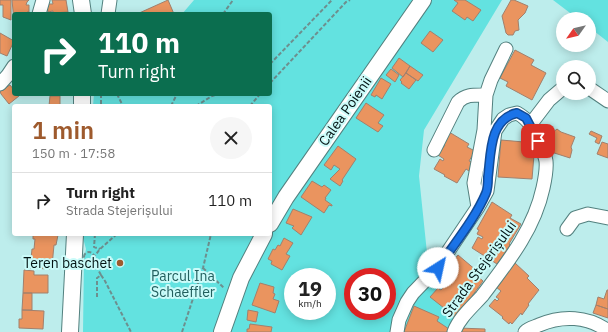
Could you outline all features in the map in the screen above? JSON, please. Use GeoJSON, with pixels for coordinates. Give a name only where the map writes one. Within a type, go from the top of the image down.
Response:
{"type":"FeatureCollection","features":[{"type":"Feature","properties":{"kind":"main road"},"geometry":{"type":"LineString","coordinates":[[81,0],[84,12]]}},
{"type":"Feature","properties":{"kind":"main road"},"geometry":{"type":"LineString","coordinates":[[89,12],[91,0]]}},
{"type":"Feature","properties":{"kind":"main road","name":"Calea Poienii"},"geometry":{"type":"LineString","coordinates":[[272,221],[290,190],[423,0]]}},
{"type":"Feature","properties":{"kind":"main road"},"geometry":{"type":"LineString","coordinates":[[70,332],[75,236]]}},
{"type":"Feature","properties":{"kind":"main road"},"geometry":{"type":"LineString","coordinates":[[222,332],[241,278],[263,236]]}},
{"type":"Feature","properties":{"kind":"street"},"geometry":{"type":"LineString","coordinates":[[40,12],[43,0]]}},
{"type":"Feature","properties":{"kind":"street"},"geometry":{"type":"LineString","coordinates":[[108,12],[110,0]]}},
{"type":"Feature","properties":{"kind":"street"},"geometry":{"type":"LineString","coordinates":[[478,207],[474,183],[484,130],[486,95],[491,80],[506,49]]}},
{"type":"Feature","properties":{"kind":"street"},"geometry":{"type":"LineString","coordinates":[[0,84],[12,69]]}},
{"type":"Feature","properties":{"kind":"street"},"geometry":{"type":"LineString","coordinates":[[596,93],[608,101]]}},
{"type":"Feature","properties":{"kind":"street"},"geometry":{"type":"LineString","coordinates":[[434,150],[458,102],[463,97],[471,94],[486,95]]}},
{"type":"Feature","properties":{"kind":"street"},"geometry":{"type":"LineString","coordinates":[[530,125],[548,100],[556,94]]}},
{"type":"Feature","properties":{"kind":"street","name":"Strada Stejerișului"},"geometry":{"type":"LineString","coordinates":[[397,332],[399,320],[407,302],[413,293],[438,268],[487,191],[495,131],[503,119],[509,115],[517,113],[526,118],[535,133],[546,160],[546,174],[536,213],[523,240],[457,325],[454,332]]}},
{"type":"Feature","properties":{"kind":"street"},"geometry":{"type":"LineString","coordinates":[[567,229],[575,218],[588,214],[608,218]]}},
{"type":"Feature","properties":{"kind":"street"},"geometry":{"type":"LineString","coordinates":[[526,332],[546,322],[569,318],[589,321],[608,331]]}},
{"type":"Feature","properties":{"kind":"path"},"geometry":{"type":"LineString","coordinates":[[224,12],[233,0]]}},
{"type":"Feature","properties":{"kind":"path"},"geometry":{"type":"LineString","coordinates":[[272,62],[332,0]]}},
{"type":"Feature","properties":{"kind":"path"},"geometry":{"type":"LineString","coordinates":[[272,81],[350,0]]}},
{"type":"Feature","properties":{"kind":"path"},"geometry":{"type":"LineString","coordinates":[[199,104],[212,96]]}},
{"type":"Feature","properties":{"kind":"path"},"geometry":{"type":"LineString","coordinates":[[252,104],[258,96]]}},
{"type":"Feature","properties":{"kind":"path"},"geometry":{"type":"LineString","coordinates":[[95,236],[94,247],[100,249]]}},
{"type":"Feature","properties":{"kind":"path"},"geometry":{"type":"LineString","coordinates":[[115,236],[100,249],[94,257],[91,261],[84,259],[84,255],[86,253],[92,252],[94,257],[96,266],[131,332]]}},
{"type":"Feature","properties":{"kind":"path"},"geometry":{"type":"LineString","coordinates":[[182,332],[203,268],[211,236]]}},
{"type":"Feature","properties":{"kind":"path"},"geometry":{"type":"LineString","coordinates":[[203,268],[230,293]]}},
{"type":"Feature","properties":{"kind":"path"},"geometry":{"type":"LineString","coordinates":[[97,297],[97,278],[101,275]]}},
{"type":"Feature","properties":{"kind":"green space","name":"Parcul Ina Schaeffler"},"geometry":{"type":"Polygon","coordinates":[[[194,0],[502,0],[424,130],[419,176],[427,253],[460,332],[83,332],[84,259],[86,249],[83,236],[272,236],[272,104],[93,104],[94,96],[272,96],[272,12],[184,12],[194,0]]]}},
{"type":"Feature","properties":{"kind":"green space"},"geometry":{"type":"Polygon","coordinates":[[[553,0],[608,0],[608,42],[596,33],[596,12],[569,12],[553,0]]]}},
{"type":"Feature","properties":{"kind":"building"},"geometry":{"type":"Polygon","coordinates":[[[0,0],[11,0],[11,20],[3,17],[3,5],[0,5],[0,0]]]}},
{"type":"Feature","properties":{"kind":"building"},"geometry":{"type":"Polygon","coordinates":[[[12,0],[29,0],[26,5],[29,5],[29,12],[13,12],[12,0]]]}},
{"type":"Feature","properties":{"kind":"building"},"geometry":{"type":"Polygon","coordinates":[[[52,0],[66,0],[68,12],[48,12],[47,4],[53,4],[52,0]]]}},
{"type":"Feature","properties":{"kind":"building"},"geometry":{"type":"Polygon","coordinates":[[[168,0],[173,12],[141,12],[168,0]]]}},
{"type":"Feature","properties":{"kind":"building"},"geometry":{"type":"Polygon","coordinates":[[[454,0],[465,0],[481,10],[473,21],[467,17],[465,20],[452,11],[458,3],[454,0]]]}},
{"type":"Feature","properties":{"kind":"building"},"geometry":{"type":"Polygon","coordinates":[[[511,0],[528,6],[525,13],[518,20],[519,30],[515,31],[513,35],[508,35],[506,33],[502,16],[511,0]]]}},
{"type":"Feature","properties":{"kind":"building"},"geometry":{"type":"Polygon","coordinates":[[[430,31],[443,40],[433,52],[421,43],[430,31]]]}},
{"type":"Feature","properties":{"kind":"building"},"geometry":{"type":"Polygon","coordinates":[[[0,33],[12,40],[12,45],[7,56],[0,53],[0,33]]]}},
{"type":"Feature","properties":{"kind":"building"},"geometry":{"type":"Polygon","coordinates":[[[515,50],[534,60],[531,65],[546,73],[532,100],[506,86],[508,82],[500,78],[515,50]]]}},
{"type":"Feature","properties":{"kind":"building"},"geometry":{"type":"Polygon","coordinates":[[[399,58],[410,66],[403,77],[392,68],[399,58]]]}},
{"type":"Feature","properties":{"kind":"building"},"geometry":{"type":"Polygon","coordinates":[[[410,66],[423,75],[418,81],[406,73],[410,66]]]}},
{"type":"Feature","properties":{"kind":"building"},"geometry":{"type":"Polygon","coordinates":[[[391,69],[399,75],[395,82],[386,75],[391,69]]]}},
{"type":"Feature","properties":{"kind":"building"},"geometry":{"type":"Polygon","coordinates":[[[406,73],[416,80],[409,89],[401,83],[402,82],[400,80],[406,73]]]}},
{"type":"Feature","properties":{"kind":"building"},"geometry":{"type":"Polygon","coordinates":[[[381,78],[391,84],[382,99],[376,95],[375,97],[371,95],[381,78]]]}},
{"type":"Feature","properties":{"kind":"building"},"geometry":{"type":"Polygon","coordinates":[[[10,85],[12,88],[12,96],[19,96],[9,104],[0,91],[10,85]]]}},
{"type":"Feature","properties":{"kind":"building"},"geometry":{"type":"Polygon","coordinates":[[[50,96],[60,96],[60,104],[49,104],[50,96]]]}},
{"type":"Feature","properties":{"kind":"building"},"geometry":{"type":"Polygon","coordinates":[[[366,103],[384,115],[378,123],[383,126],[378,132],[356,118],[366,103]]]}},
{"type":"Feature","properties":{"kind":"building"},"geometry":{"type":"Polygon","coordinates":[[[557,129],[575,137],[571,147],[572,150],[570,158],[548,151],[551,144],[549,143],[550,140],[548,140],[551,132],[552,133],[557,129]]]}},
{"type":"Feature","properties":{"kind":"building"},"geometry":{"type":"Polygon","coordinates":[[[591,131],[602,136],[599,144],[595,142],[597,138],[589,134],[591,131]]]}},
{"type":"Feature","properties":{"kind":"building"},"geometry":{"type":"Polygon","coordinates":[[[449,132],[469,144],[467,147],[475,151],[469,161],[473,163],[469,171],[466,169],[457,183],[434,169],[440,159],[443,161],[444,159],[438,155],[445,145],[442,143],[449,132]]]}},
{"type":"Feature","properties":{"kind":"building"},"geometry":{"type":"Polygon","coordinates":[[[501,140],[535,143],[532,179],[498,177],[501,140]]]}},
{"type":"Feature","properties":{"kind":"building"},"geometry":{"type":"Polygon","coordinates":[[[602,142],[608,144],[608,158],[597,154],[602,142]]]}},
{"type":"Feature","properties":{"kind":"building"},"geometry":{"type":"Polygon","coordinates":[[[338,146],[356,159],[342,180],[343,181],[340,186],[330,179],[340,169],[334,165],[331,170],[324,165],[338,146]]]}},
{"type":"Feature","properties":{"kind":"building"},"geometry":{"type":"Polygon","coordinates":[[[312,181],[322,187],[324,185],[331,190],[325,200],[332,206],[329,205],[324,213],[301,197],[312,181]]]}},
{"type":"Feature","properties":{"kind":"building"},"geometry":{"type":"Polygon","coordinates":[[[492,202],[512,215],[510,218],[521,224],[509,244],[510,245],[497,264],[472,248],[478,237],[482,239],[483,237],[477,234],[479,230],[477,229],[492,202]]]}},
{"type":"Feature","properties":{"kind":"building"},"geometry":{"type":"Polygon","coordinates":[[[293,209],[312,217],[301,235],[292,228],[294,226],[286,223],[293,209]]]}},
{"type":"Feature","properties":{"kind":"building"},"geometry":{"type":"Polygon","coordinates":[[[33,236],[58,236],[56,245],[54,245],[52,266],[50,269],[30,268],[32,249],[34,249],[35,239],[33,239],[33,236]]]}},
{"type":"Feature","properties":{"kind":"building"},"geometry":{"type":"Polygon","coordinates":[[[284,238],[293,243],[286,254],[290,256],[282,270],[271,264],[272,261],[268,259],[273,249],[275,250],[278,245],[280,246],[284,238]]]}},
{"type":"Feature","properties":{"kind":"building"},"geometry":{"type":"Polygon","coordinates":[[[458,255],[477,271],[475,274],[483,281],[466,306],[464,305],[454,317],[452,315],[451,317],[442,311],[444,308],[430,297],[438,288],[441,290],[443,288],[438,284],[441,281],[438,279],[458,255]]]}},
{"type":"Feature","properties":{"kind":"building"},"geometry":{"type":"Polygon","coordinates":[[[515,263],[529,276],[527,278],[539,290],[528,304],[529,305],[522,315],[521,313],[512,324],[510,322],[509,324],[489,306],[495,299],[497,301],[499,299],[496,297],[501,291],[496,287],[515,263]]]}},
{"type":"Feature","properties":{"kind":"building"},"geometry":{"type":"Polygon","coordinates":[[[24,270],[34,271],[34,275],[48,275],[48,293],[23,293],[24,270]]]}},
{"type":"Feature","properties":{"kind":"building"},"geometry":{"type":"Polygon","coordinates":[[[260,283],[274,287],[273,293],[275,294],[273,299],[279,301],[275,313],[252,305],[260,283]]]}},
{"type":"Feature","properties":{"kind":"building"},"geometry":{"type":"Polygon","coordinates":[[[607,290],[608,309],[596,305],[598,297],[604,299],[607,290]]]}},
{"type":"Feature","properties":{"kind":"building"},"geometry":{"type":"Polygon","coordinates":[[[23,293],[32,293],[32,310],[22,310],[23,293]]]}},
{"type":"Feature","properties":{"kind":"building"},"geometry":{"type":"Polygon","coordinates":[[[596,305],[608,309],[608,318],[593,313],[596,305]]]}},
{"type":"Feature","properties":{"kind":"building"},"geometry":{"type":"Polygon","coordinates":[[[414,306],[439,317],[437,321],[449,329],[447,332],[404,332],[414,306]]]}},
{"type":"Feature","properties":{"kind":"building"},"geometry":{"type":"Polygon","coordinates":[[[22,310],[44,311],[43,329],[19,328],[19,319],[22,319],[22,310]]]}},
{"type":"Feature","properties":{"kind":"building"},"geometry":{"type":"Polygon","coordinates":[[[248,310],[258,312],[256,322],[247,320],[248,310]]]}},
{"type":"Feature","properties":{"kind":"building"},"geometry":{"type":"Polygon","coordinates":[[[250,324],[272,327],[271,332],[247,332],[250,324]]]}},
{"type":"Feature","properties":{"kind":"building"},"geometry":{"type":"Polygon","coordinates":[[[458,328],[485,329],[485,332],[458,332],[458,328]]]}},
{"type":"Feature","properties":{"kind":"place","name":"Teren baschet"},"geometry":{"type":"Point","coordinates":[120,263]}},
{"type":"Feature","properties":{"kind":"route"},"geometry":{"type":"LineString","coordinates":[[438,268],[472,218],[487,191],[495,131],[503,119],[509,115],[517,113],[526,118],[538,141]]}}]}
